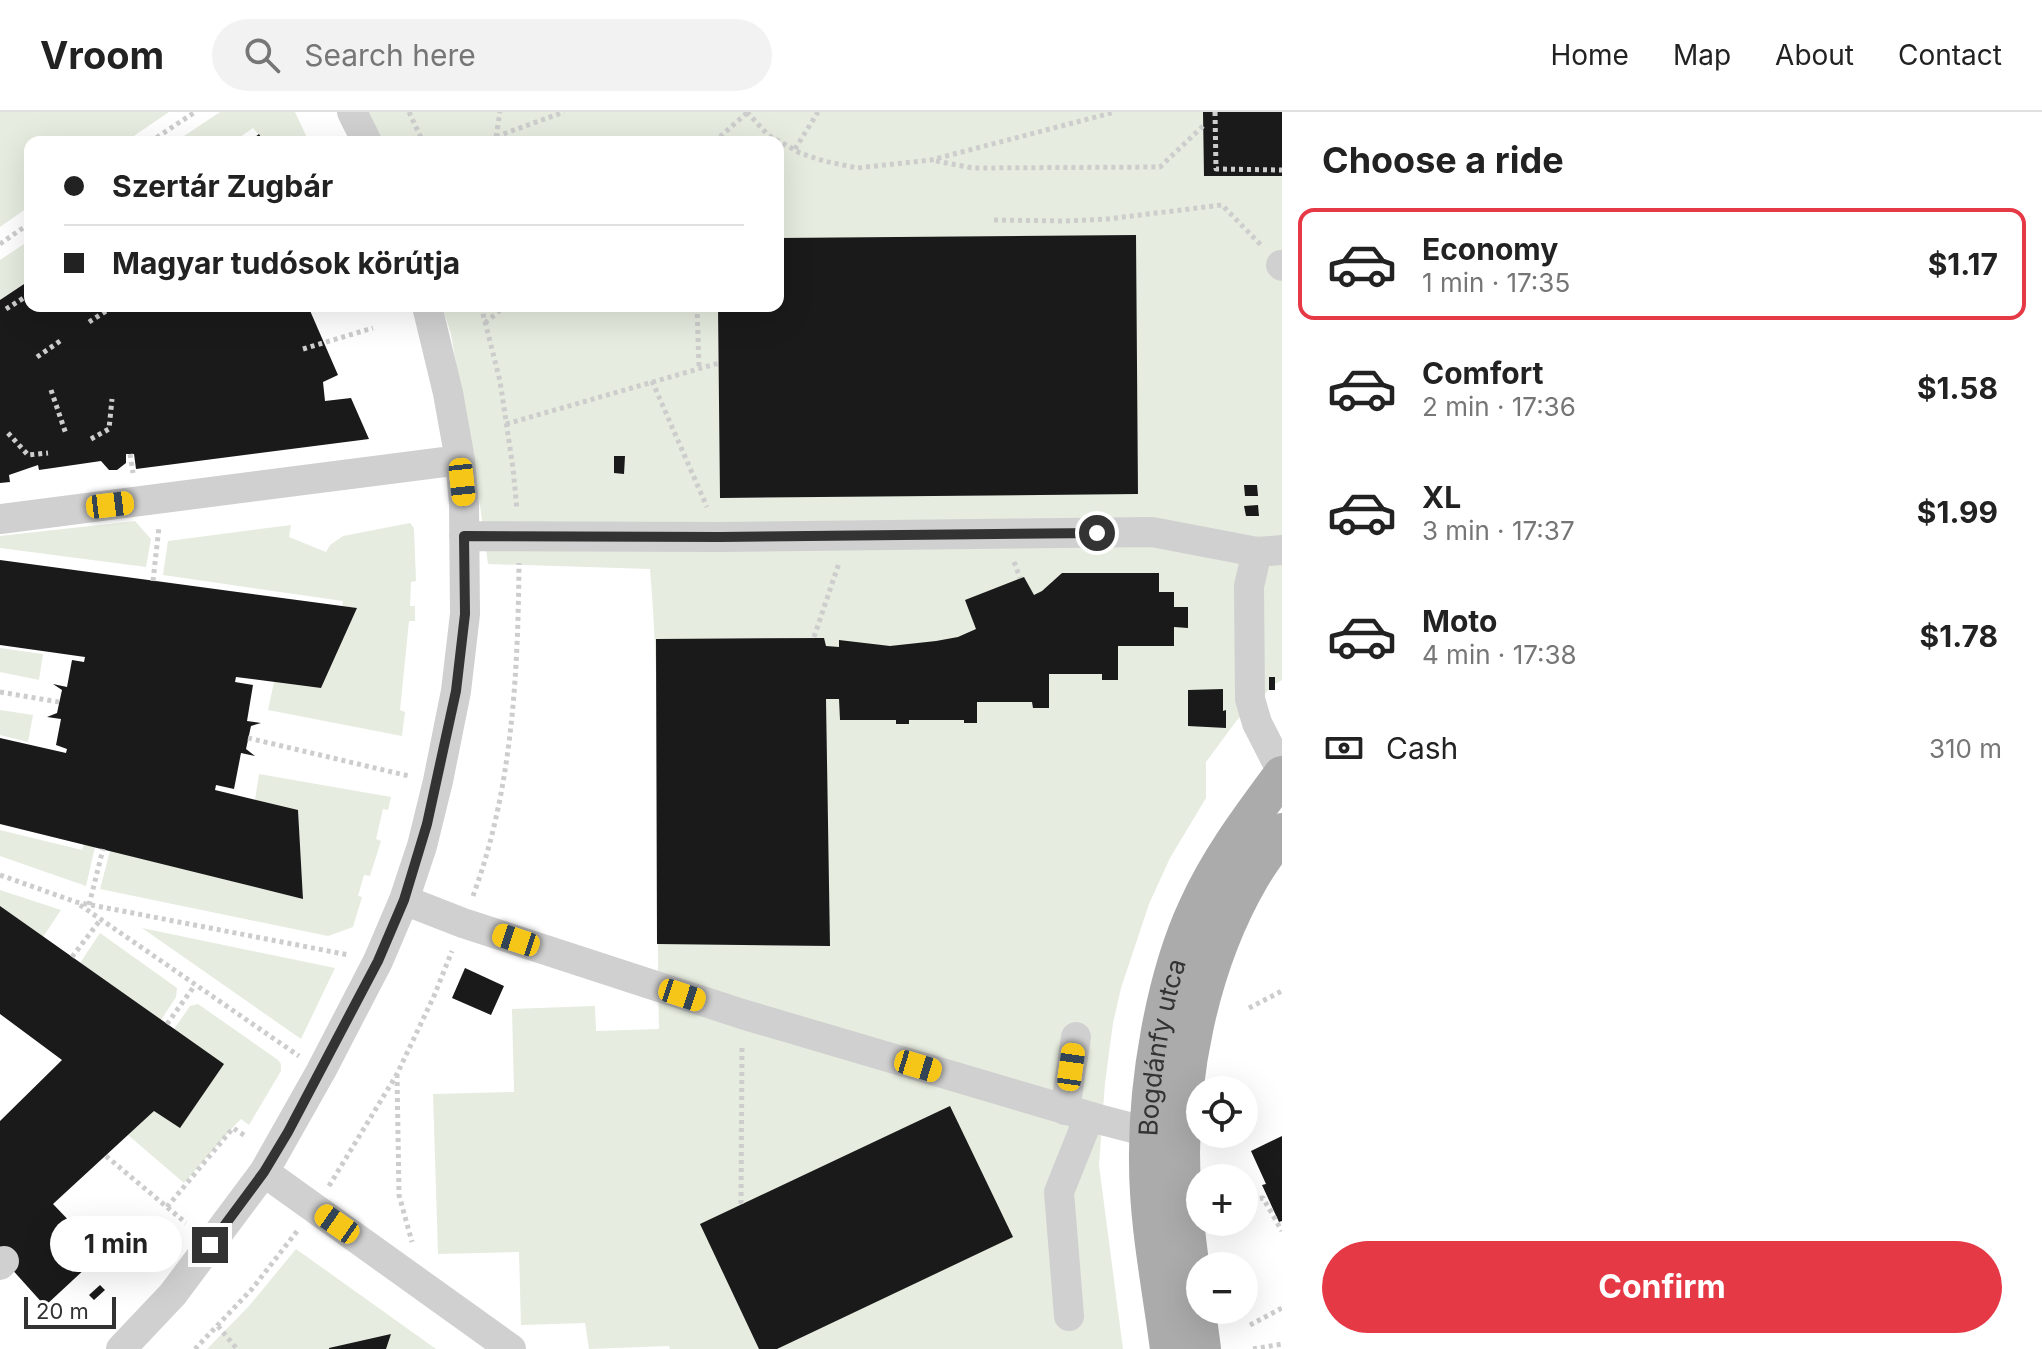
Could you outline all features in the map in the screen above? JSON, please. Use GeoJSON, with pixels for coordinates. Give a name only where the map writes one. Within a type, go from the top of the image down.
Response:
{"type":"FeatureCollection","features":[{"type":"Feature","properties":{"kind":"main road","name":"Bogdánfy utca"},"geometry":{"type":"LineString","coordinates":[[1169,1349],[1151,1215],[1148,1163],[1150,1099],[1158,1046],[1170,988],[1187,933],[1236,836],[1282,774]]}},
{"type":"Feature","properties":{"kind":"main road","name":"Bogdánfy utca"},"geometry":{"type":"LineString","coordinates":[[1202,1349],[1186,1228],[1181,1159],[1183,1112],[1193,1034],[1218,947],[1233,912],[1251,876],[1282,832]]}},
{"type":"Feature","properties":{"kind":"street"},"geometry":{"type":"LineString","coordinates":[[352,112],[364,136]]}},
{"type":"Feature","properties":{"kind":"street"},"geometry":{"type":"LineString","coordinates":[[138,1343],[264,1172],[378,961],[404,900],[422,846],[456,691],[463,630],[464,504],[460,460],[428,312]]}},
{"type":"Feature","properties":{"kind":"street"},"geometry":{"type":"LineString","coordinates":[[0,519],[460,460]]}},
{"type":"Feature","properties":{"kind":"street"},"geometry":{"type":"LineString","coordinates":[[464,536],[720,537],[1152,532],[1269,551],[1249,586],[1250,699],[1257,723],[1282,774]]}},
{"type":"Feature","properties":{"kind":"street"},"geometry":{"type":"LineString","coordinates":[[404,900],[463,923],[742,1014],[1148,1132]]}},
{"type":"Feature","properties":{"kind":"street"},"geometry":{"type":"LineString","coordinates":[[1069,1316],[1059,1192],[1077,1113],[1071,1067],[1076,1037]]}},
{"type":"Feature","properties":{"kind":"street"},"geometry":{"type":"LineString","coordinates":[[264,1172],[511,1349]]}},
{"type":"Feature","properties":{"kind":"path"},"geometry":{"type":"LineString","coordinates":[[159,136],[195,112]]}},
{"type":"Feature","properties":{"kind":"path"},"geometry":{"type":"LineString","coordinates":[[409,112],[420,136]]}},
{"type":"Feature","properties":{"kind":"path"},"geometry":{"type":"LineString","coordinates":[[496,136],[500,112]]}},
{"type":"Feature","properties":{"kind":"path"},"geometry":{"type":"LineString","coordinates":[[499,136],[564,112]]}},
{"type":"Feature","properties":{"kind":"path"},"geometry":{"type":"LineString","coordinates":[[721,136],[748,112],[768,135]]}},
{"type":"Feature","properties":{"kind":"path"},"geometry":{"type":"LineString","coordinates":[[795,149],[818,112]]}},
{"type":"Feature","properties":{"kind":"path"},"geometry":{"type":"LineString","coordinates":[[784,143],[824,161],[857,168],[931,160],[1115,112]]}},
{"type":"Feature","properties":{"kind":"path"},"geometry":{"type":"LineString","coordinates":[[1215,112],[1216,169],[1282,170]]}},
{"type":"Feature","properties":{"kind":"path"},"geometry":{"type":"LineString","coordinates":[[931,160],[973,168],[1160,167],[1203,126]]}},
{"type":"Feature","properties":{"kind":"path"},"geometry":{"type":"LineString","coordinates":[[994,220],[1107,219],[1222,205],[1282,266]]}},
{"type":"Feature","properties":{"kind":"path"},"geometry":{"type":"LineString","coordinates":[[0,244],[24,227]]}},
{"type":"Feature","properties":{"kind":"path"},"geometry":{"type":"LineString","coordinates":[[6,309],[24,298]]}},
{"type":"Feature","properties":{"kind":"path"},"geometry":{"type":"LineString","coordinates":[[89,322],[105,312]]}},
{"type":"Feature","properties":{"kind":"path"},"geometry":{"type":"LineString","coordinates":[[485,323],[498,312]]}},
{"type":"Feature","properties":{"kind":"path"},"geometry":{"type":"LineString","coordinates":[[697,312],[699,367]]}},
{"type":"Feature","properties":{"kind":"path"},"geometry":{"type":"LineString","coordinates":[[303,349],[373,328]]}},
{"type":"Feature","properties":{"kind":"path"},"geometry":{"type":"LineString","coordinates":[[37,357],[63,339]]}},
{"type":"Feature","properties":{"kind":"path"},"geometry":{"type":"LineString","coordinates":[[506,424],[719,363]]}},
{"type":"Feature","properties":{"kind":"path"},"geometry":{"type":"LineString","coordinates":[[652,381],[720,537]]}},
{"type":"Feature","properties":{"kind":"path"},"geometry":{"type":"LineString","coordinates":[[51,390],[66,434]]}},
{"type":"Feature","properties":{"kind":"path"},"geometry":{"type":"LineString","coordinates":[[91,439],[109,429],[112,399]]}},
{"type":"Feature","properties":{"kind":"path"},"geometry":{"type":"LineString","coordinates":[[8,433],[28,455],[48,453]]}},
{"type":"Feature","properties":{"kind":"path"},"geometry":{"type":"LineString","coordinates":[[814,637],[848,536]]}},
{"type":"Feature","properties":{"kind":"path"},"geometry":{"type":"LineString","coordinates":[[153,581],[159,539]]}},
{"type":"Feature","properties":{"kind":"path"},"geometry":{"type":"LineString","coordinates":[[1014,561],[1020,578]]}},
{"type":"Feature","properties":{"kind":"path"},"geometry":{"type":"LineString","coordinates":[[0,692],[59,702]]}},
{"type":"Feature","properties":{"kind":"path"},"geometry":{"type":"LineString","coordinates":[[248,738],[438,781]]}},
{"type":"Feature","properties":{"kind":"path"},"geometry":{"type":"LineString","coordinates":[[89,905],[103,849]]}},
{"type":"Feature","properties":{"kind":"path"},"geometry":{"type":"LineString","coordinates":[[0,875],[89,905],[378,961]]}},
{"type":"Feature","properties":{"kind":"path"},"geometry":{"type":"LineString","coordinates":[[76,902],[321,1071]]}},
{"type":"Feature","properties":{"kind":"path"},"geometry":{"type":"LineString","coordinates":[[72,957],[101,919]]}},
{"type":"Feature","properties":{"kind":"path"},"geometry":{"type":"LineString","coordinates":[[167,1024],[195,985]]}},
{"type":"Feature","properties":{"kind":"path"},"geometry":{"type":"LineString","coordinates":[[1249,1008],[1282,991]]}},
{"type":"Feature","properties":{"kind":"path"},"geometry":{"type":"LineString","coordinates":[[741,1204],[742,1014]]}},
{"type":"Feature","properties":{"kind":"path"},"geometry":{"type":"LineString","coordinates":[[397,1074],[399,1195],[413,1248],[402,1271]]}},
{"type":"Feature","properties":{"kind":"path"},"geometry":{"type":"LineString","coordinates":[[167,1207],[233,1128],[247,1137]]}},
{"type":"Feature","properties":{"kind":"path"},"geometry":{"type":"LineString","coordinates":[[106,1156],[186,1223]]}},
{"type":"Feature","properties":{"kind":"path"},"geometry":{"type":"LineString","coordinates":[[1258,1199],[1263,1198],[1281,1227]]}},
{"type":"Feature","properties":{"kind":"path"},"geometry":{"type":"LineString","coordinates":[[195,1349],[252,1289],[315,1209]]}},
{"type":"Feature","properties":{"kind":"path"},"geometry":{"type":"LineString","coordinates":[[1250,1325],[1282,1308]]}},
{"type":"Feature","properties":{"kind":"path"},"geometry":{"type":"LineString","coordinates":[[218,1326],[237,1349]]}},
{"type":"Feature","properties":{"kind":"path"},"geometry":{"type":"LineString","coordinates":[[1253,1349],[1282,1344]]}},
{"type":"Feature","properties":{"kind":"shaded area"},"geometry":{"type":"Polygon","coordinates":[[[0,112],[169,112],[134,136],[24,136],[24,210],[0,227],[0,112]]]}},
{"type":"Feature","properties":{"kind":"shaded area"},"geometry":{"type":"Polygon","coordinates":[[[220,112],[295,112],[306,136],[260,136],[253,128],[242,136],[184,136],[220,112]]]}},
{"type":"Feature","properties":{"kind":"shaded area"},"geometry":{"type":"Polygon","coordinates":[[[368,112],[1282,112],[1282,680],[1237,720],[1206,762],[1206,798],[1170,858],[1149,904],[1121,988],[1105,1083],[1099,1165],[1123,1349],[670,1349],[669,1346],[589,1349],[585,1323],[521,1325],[519,1252],[438,1254],[433,1094],[514,1092],[512,1009],[595,1006],[596,1031],[659,1029],[658,741],[650,569],[488,564],[451,334],[444,312],[784,312],[784,136],[380,136],[368,112]]]}},
{"type":"Feature","properties":{"kind":"shaded area"},"geometry":{"type":"Polygon","coordinates":[[[24,244],[24,283],[0,300],[0,260],[24,244]]]}},
{"type":"Feature","properties":{"kind":"shaded area"},"geometry":{"type":"Polygon","coordinates":[[[135,521],[151,539],[146,567],[0,548],[0,536],[135,521]]]}},
{"type":"Feature","properties":{"kind":"shaded area"},"geometry":{"type":"Polygon","coordinates":[[[410,523],[414,528],[416,581],[411,582],[410,606],[415,606],[415,621],[409,621],[400,710],[405,712],[402,736],[268,710],[274,682],[321,688],[357,608],[342,606],[343,601],[163,575],[168,541],[291,525],[289,537],[326,552],[343,536],[410,523]]]}},
{"type":"Feature","properties":{"kind":"shaded area"},"geometry":{"type":"Polygon","coordinates":[[[0,648],[43,654],[39,680],[0,672],[0,648]]]}},
{"type":"Feature","properties":{"kind":"shaded area"},"geometry":{"type":"Polygon","coordinates":[[[0,710],[33,715],[28,742],[0,735],[0,710]]]}},
{"type":"Feature","properties":{"kind":"shaded area"},"geometry":{"type":"Polygon","coordinates":[[[259,774],[391,797],[388,810],[383,809],[376,839],[381,841],[370,876],[364,875],[358,896],[362,897],[353,927],[328,936],[100,889],[110,851],[303,899],[298,811],[255,800],[259,774]]]}},
{"type":"Feature","properties":{"kind":"shaded area"},"geometry":{"type":"Polygon","coordinates":[[[0,830],[82,850],[84,844],[95,847],[86,886],[0,856],[0,830]]]}},
{"type":"Feature","properties":{"kind":"shaded area"},"geometry":{"type":"Polygon","coordinates":[[[0,890],[61,910],[43,937],[0,906],[0,890]]]}},
{"type":"Feature","properties":{"kind":"shaded area"},"geometry":{"type":"Polygon","coordinates":[[[142,928],[335,968],[301,1039],[142,928]]]}},
{"type":"Feature","properties":{"kind":"shaded area"},"geometry":{"type":"Polygon","coordinates":[[[100,933],[177,988],[176,997],[161,1020],[80,963],[100,933]]]}},
{"type":"Feature","properties":{"kind":"shaded area"},"geometry":{"type":"Polygon","coordinates":[[[198,1004],[278,1060],[281,1071],[249,1125],[241,1119],[184,1183],[128,1135],[154,1111],[179,1127],[174,1029],[190,1006],[198,1004]]]}},
{"type":"Feature","properties":{"kind":"shaded area"},"geometry":{"type":"Polygon","coordinates":[[[296,1249],[436,1349],[207,1349],[249,1306],[296,1249]]]}},
{"type":"Feature","properties":{"kind":"building"},"geometry":{"type":"Polygon","coordinates":[[[1203,112],[1282,112],[1282,176],[1204,176],[1203,112]]]}},
{"type":"Feature","properties":{"kind":"building"},"geometry":{"type":"Polygon","coordinates":[[[1136,235],[1138,494],[720,498],[718,312],[784,312],[784,238],[1136,235]]]}},
{"type":"Feature","properties":{"kind":"building"},"geometry":{"type":"Polygon","coordinates":[[[24,284],[24,312],[311,312],[338,375],[323,382],[325,401],[351,398],[369,439],[136,469],[134,454],[126,454],[126,463],[117,470],[109,470],[101,461],[39,470],[38,465],[9,475],[10,482],[0,483],[0,300],[24,284]]]}},
{"type":"Feature","properties":{"kind":"building"},"geometry":{"type":"Polygon","coordinates":[[[614,456],[625,456],[624,474],[614,473],[614,456]]]}},
{"type":"Feature","properties":{"kind":"building"},"geometry":{"type":"Polygon","coordinates":[[[1244,485],[1257,485],[1258,496],[1245,496],[1244,485]]]}},
{"type":"Feature","properties":{"kind":"building"},"geometry":{"type":"Polygon","coordinates":[[[1258,505],[1259,516],[1246,516],[1244,506],[1258,505]]]}},
{"type":"Feature","properties":{"kind":"building"},"geometry":{"type":"Polygon","coordinates":[[[0,560],[357,608],[321,688],[236,677],[235,682],[253,685],[247,721],[261,723],[251,726],[246,749],[255,756],[241,753],[234,789],[216,785],[215,790],[298,810],[303,899],[0,824],[0,738],[66,753],[67,749],[56,745],[61,719],[47,717],[57,713],[62,690],[53,684],[67,687],[72,660],[84,662],[85,657],[0,645],[0,560]]]}},
{"type":"Feature","properties":{"kind":"building"},"geometry":{"type":"Polygon","coordinates":[[[1062,573],[1159,573],[1159,592],[1174,592],[1174,607],[1188,607],[1188,628],[1174,627],[1174,646],[1118,646],[1118,680],[1102,680],[1102,674],[1049,674],[1049,708],[1033,708],[1032,702],[977,702],[977,723],[964,723],[964,720],[909,720],[909,724],[896,724],[896,720],[840,720],[839,699],[826,699],[830,946],[657,944],[656,639],[824,638],[826,646],[839,647],[839,640],[890,646],[936,641],[958,637],[976,629],[965,600],[1024,577],[1034,595],[1062,573]]]}},
{"type":"Feature","properties":{"kind":"building"},"geometry":{"type":"Polygon","coordinates":[[[1269,677],[1275,677],[1275,690],[1269,690],[1269,677]]]}},
{"type":"Feature","properties":{"kind":"building"},"geometry":{"type":"Polygon","coordinates":[[[1223,689],[1226,728],[1188,726],[1188,690],[1223,689]]]}},
{"type":"Feature","properties":{"kind":"building"},"geometry":{"type":"Polygon","coordinates":[[[0,906],[224,1064],[180,1128],[154,1111],[53,1204],[101,1254],[45,1306],[0,1256],[0,1121],[62,1060],[0,1014],[0,906]]]}},
{"type":"Feature","properties":{"kind":"building"},"geometry":{"type":"Polygon","coordinates":[[[465,968],[504,986],[491,1015],[452,998],[465,968]]]}},
{"type":"Feature","properties":{"kind":"building"},"geometry":{"type":"Polygon","coordinates":[[[950,1106],[1013,1237],[777,1349],[759,1349],[700,1224],[950,1106]]]}},
{"type":"Feature","properties":{"kind":"building"},"geometry":{"type":"Polygon","coordinates":[[[1282,1136],[1282,1221],[1279,1222],[1251,1151],[1282,1136]]]}},
{"type":"Feature","properties":{"kind":"building"},"geometry":{"type":"Polygon","coordinates":[[[100,1285],[105,1290],[94,1300],[89,1295],[100,1285]]]}},
{"type":"Feature","properties":{"kind":"building"},"geometry":{"type":"Polygon","coordinates":[[[391,1334],[386,1349],[329,1349],[329,1348],[391,1334]]]}},
{"type":"Feature","properties":{"kind":"route"},"geometry":{"type":"LineString","coordinates":[[210,1245],[264,1172],[288,1132],[378,961],[404,900],[422,846],[456,691],[465,614],[464,536],[1097,533]]}}]}
